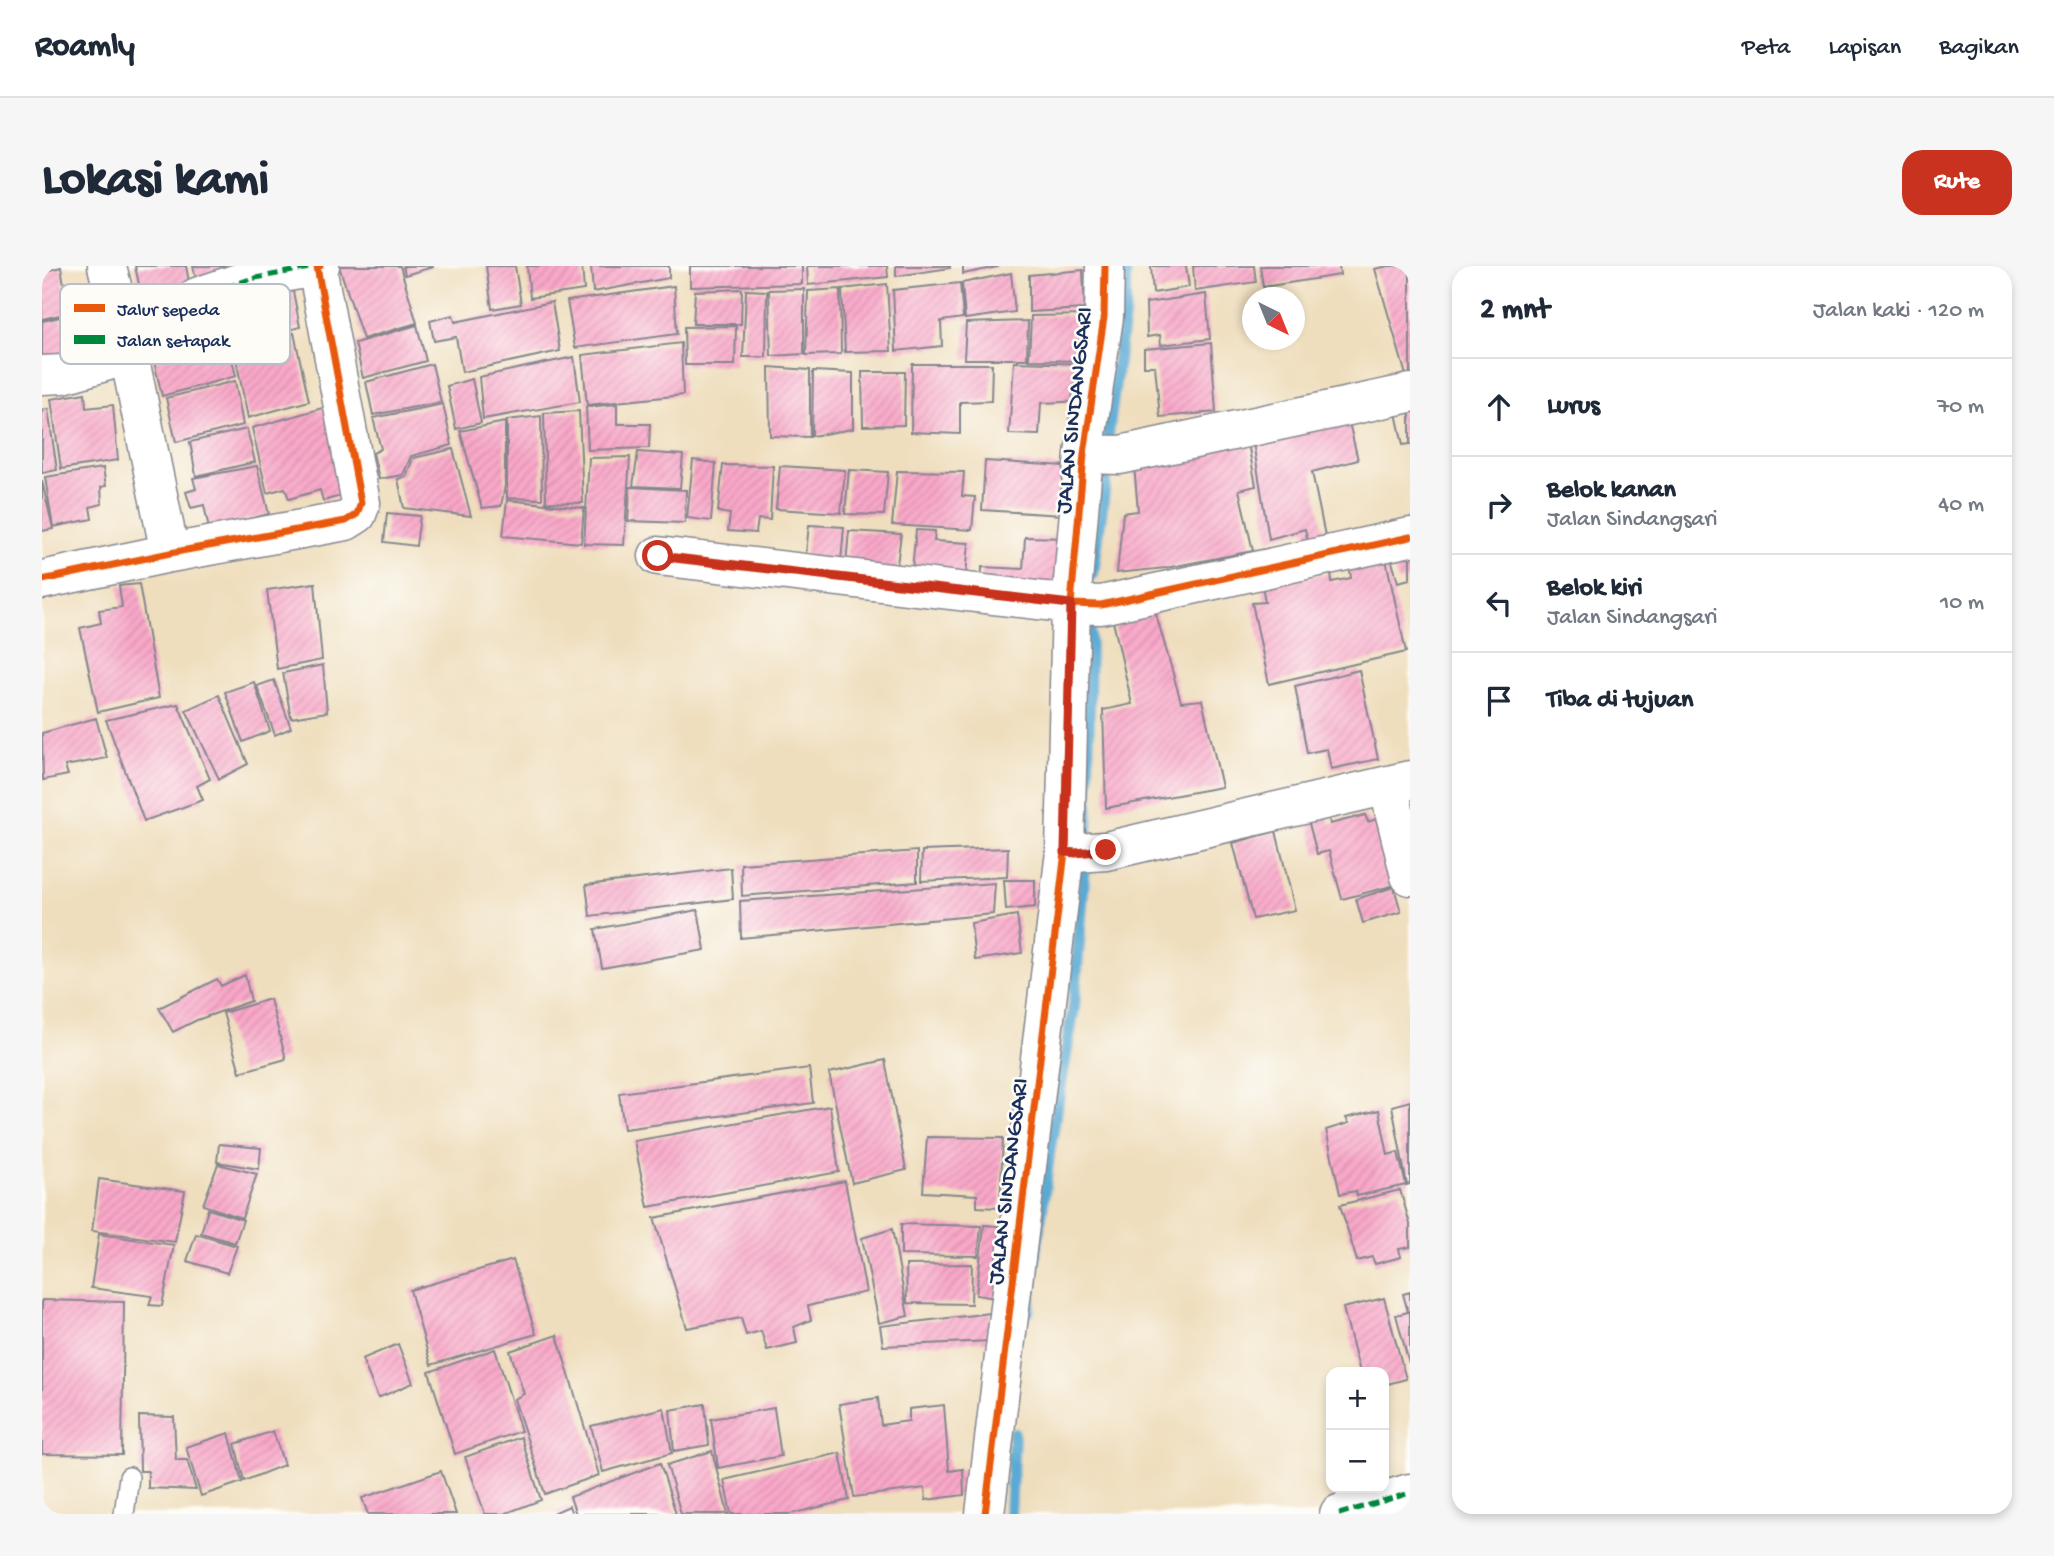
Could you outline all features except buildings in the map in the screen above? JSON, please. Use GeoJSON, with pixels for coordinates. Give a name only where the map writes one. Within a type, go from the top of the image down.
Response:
{"type":"FeatureCollection","features":[{"type":"Feature","properties":{"kind":"street"},"geometry":{"type":"LineString","coordinates":[[107,266],[111,284]]}},
{"type":"Feature","properties":{"kind":"street","name":"JALAN SINDANGSARI"},"geometry":{"type":"LineString","coordinates":[[985,1514],[1078,852],[1071,604],[1084,454],[1104,317],[1105,266]]}},
{"type":"Feature","properties":{"kind":"street"},"geometry":{"type":"LineString","coordinates":[[42,580],[346,520],[356,514],[361,503],[318,267],[235,284]]}},
{"type":"Feature","properties":{"kind":"street"},"geometry":{"type":"LineString","coordinates":[[42,375],[63,374],[98,364]]}},
{"type":"Feature","properties":{"kind":"street"},"geometry":{"type":"LineString","coordinates":[[131,364],[170,553]]}},
{"type":"Feature","properties":{"kind":"street"},"geometry":{"type":"LineString","coordinates":[[1084,454],[1120,455],[1410,393]]}},
{"type":"Feature","properties":{"kind":"street"},"geometry":{"type":"LineString","coordinates":[[658,556],[1071,604],[1101,605],[1410,537]]}},
{"type":"Feature","properties":{"kind":"street"},"geometry":{"type":"LineString","coordinates":[[1078,852],[1119,848],[1399,783],[1410,876]]}},
{"type":"Feature","properties":{"kind":"street"},"geometry":{"type":"LineString","coordinates":[[1339,1514],[1410,1493]]}},
{"type":"Feature","properties":{"kind":"lane"},"geometry":{"type":"LineString","coordinates":[[124,1514],[129,1477]]}},
{"type":"Feature","properties":{"kind":"waterway"},"geometry":{"type":"LineString","coordinates":[[1108,434],[1125,308],[1125,266]]}},
{"type":"Feature","properties":{"kind":"waterway"},"geometry":{"type":"LineString","coordinates":[[1093,574],[1106,476]]}},
{"type":"Feature","properties":{"kind":"waterway"},"geometry":{"type":"LineString","coordinates":[[1028,1312],[1050,1147],[1074,1007],[1087,838],[1090,624]]}},
{"type":"Feature","properties":{"kind":"waterway"},"geometry":{"type":"LineString","coordinates":[[1010,1514],[1014,1434]]}},
{"type":"Feature","properties":{"kind":"marked path"},"geometry":{"type":"LineString","coordinates":[[235,284],[320,266]]}},
{"type":"Feature","properties":{"kind":"marked path"},"geometry":{"type":"LineString","coordinates":[[1339,1514],[1410,1493]]}},
{"type":"Feature","properties":{"kind":"cycle path"},"geometry":{"type":"LineString","coordinates":[[42,580],[170,553],[346,521],[357,514],[361,503],[317,267],[320,266]]}},
{"type":"Feature","properties":{"kind":"cycle path"},"geometry":{"type":"LineString","coordinates":[[985,1514],[1065,852],[1071,604],[1084,454],[1104,317],[1105,266]]}},
{"type":"Feature","properties":{"kind":"cycle path"},"geometry":{"type":"LineString","coordinates":[[658,556],[1071,604],[1101,605],[1410,537]]}},
{"type":"Feature","properties":{"kind":"route"},"geometry":{"type":"LineString","coordinates":[[658,556],[1071,604],[1065,852],[1106,850]]}}]}
